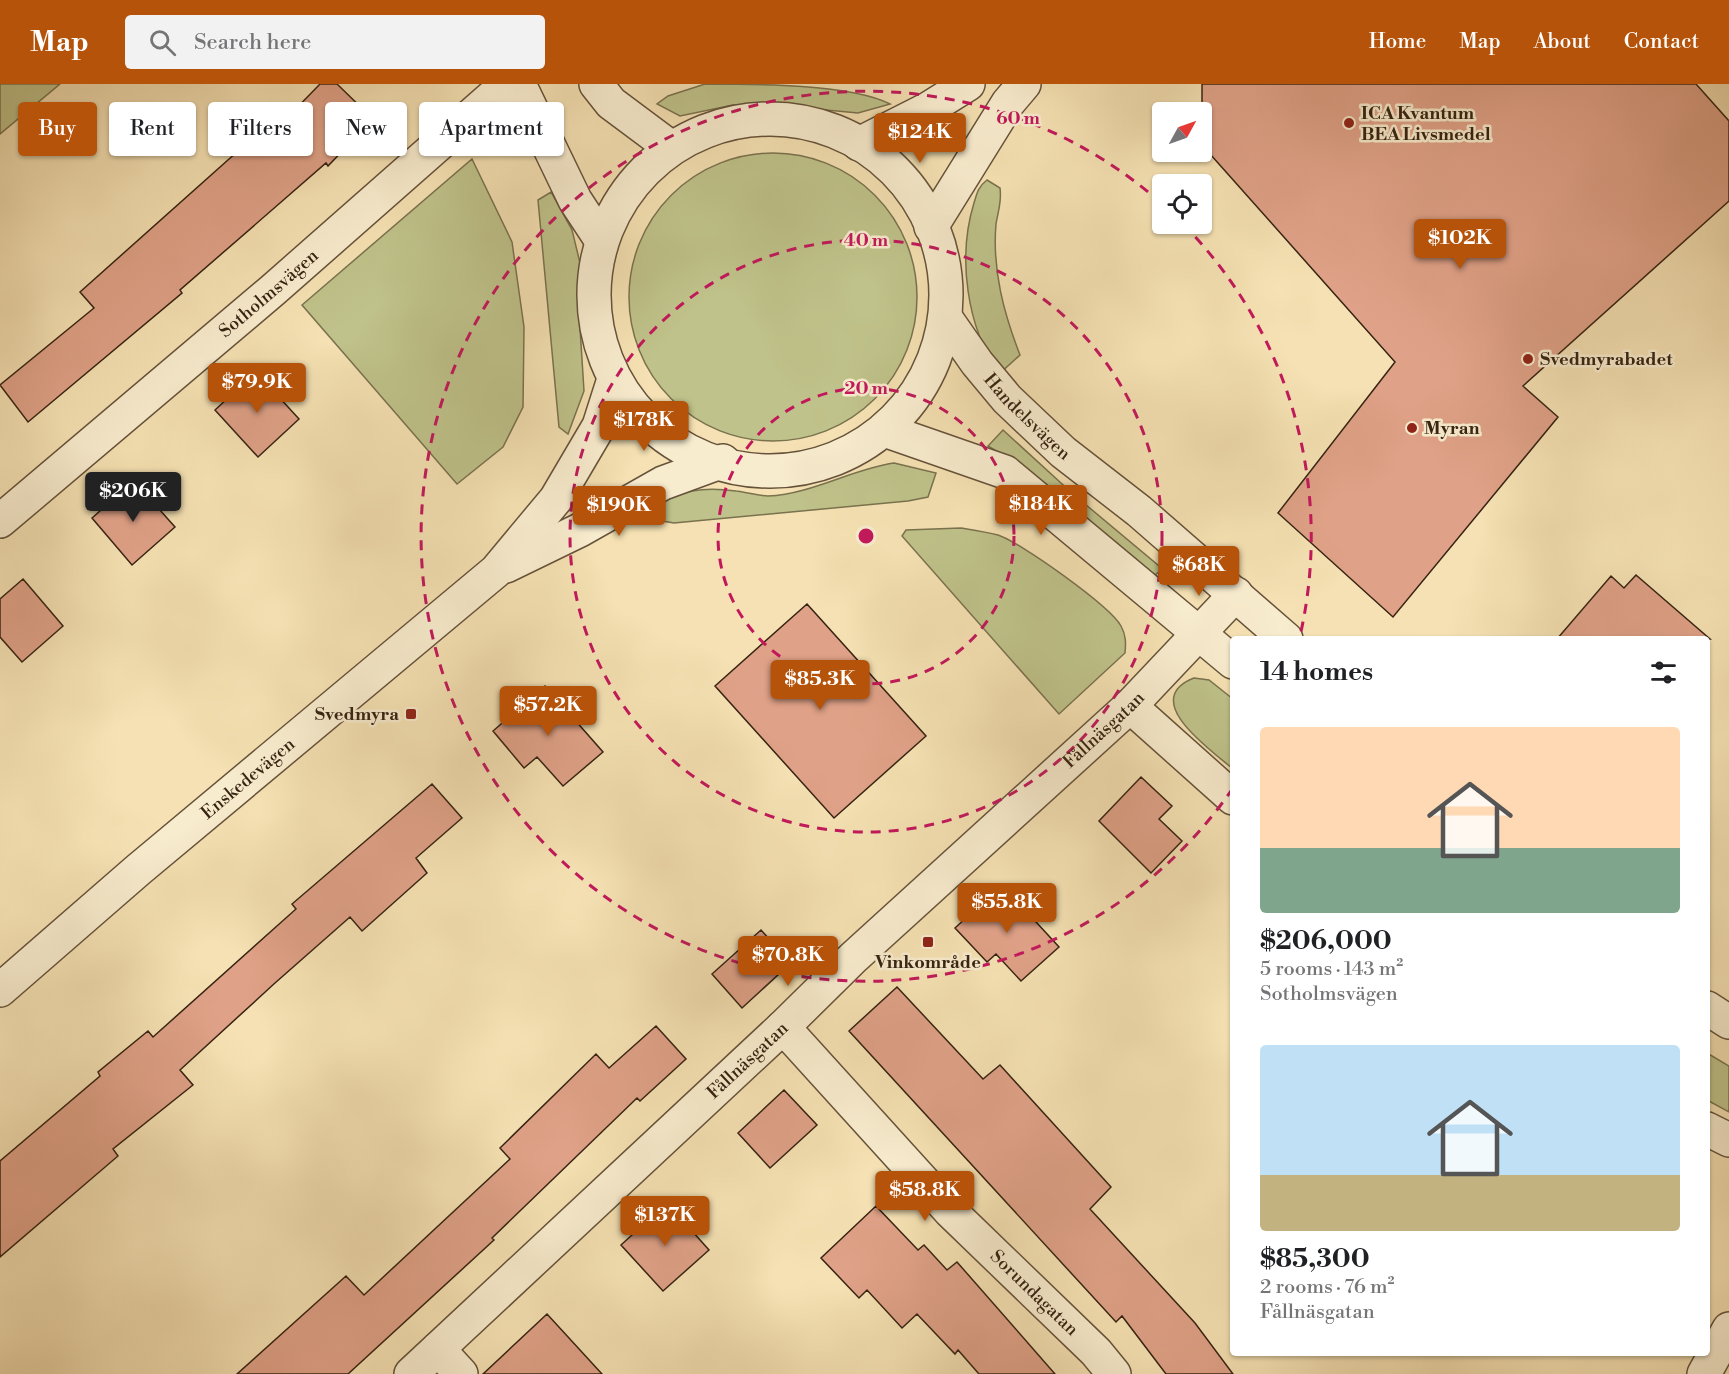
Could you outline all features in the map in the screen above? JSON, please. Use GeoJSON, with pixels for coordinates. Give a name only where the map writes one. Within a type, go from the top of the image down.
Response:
{"type":"FeatureCollection","features":[{"type":"Feature","properties":{"kind":"street","name":"Sotholmsvägen"},"geometry":{"type":"LineString","coordinates":[[0,521],[273,290],[507,84]]}},
{"type":"Feature","properties":{"kind":"street"},"geometry":{"type":"LineString","coordinates":[[519,84],[575,200],[598,235]]}},
{"type":"Feature","properties":{"kind":"street"},"geometry":{"type":"LineString","coordinates":[[596,84],[611,103],[670,147]]}},
{"type":"Feature","properties":{"kind":"street"},"geometry":{"type":"LineString","coordinates":[[859,144],[928,109],[968,84]]}},
{"type":"Feature","properties":{"kind":"street"},"geometry":{"type":"LineString","coordinates":[[932,227],[1008,102],[1024,84]]}},
{"type":"Feature","properties":{"kind":"street"},"geometry":{"type":"LineString","coordinates":[[796,119],[859,144],[903,182],[932,227],[947,273],[947,320],[942,349],[921,394],[887,431],[844,453],[800,467],[738,466],[676,446],[633,409],[614,379],[594,296],[598,235],[632,184],[670,147],[729,123],[796,119]]}},
{"type":"Feature","properties":{"kind":"street","name":"Handelsvägen"},"geometry":{"type":"LineString","coordinates":[[947,320],[976,363],[1023,414],[1063,452],[1139,511],[1283,636]]}},
{"type":"Feature","properties":{"kind":"street","name":"Enskedevägen"},"geometry":{"type":"LineString","coordinates":[[0,990],[138,870],[496,571],[556,499],[599,426],[614,379]]}},
{"type":"Feature","properties":{"kind":"street"},"geometry":{"type":"LineString","coordinates":[[887,431],[1005,472],[1230,660]]}},
{"type":"Feature","properties":{"kind":"street","name":"Enskedevägen"},"geometry":{"type":"LineString","coordinates":[[496,571],[580,530],[663,483],[723,461]]}},
{"type":"Feature","properties":{"kind":"street","name":"Fållnäsgatan"},"geometry":{"type":"LineString","coordinates":[[411,1374],[783,1027],[853,958],[1130,706],[1236,594]]}},
{"type":"Feature","properties":{"kind":"street"},"geometry":{"type":"LineString","coordinates":[[1130,706],[1230,795]]}},
{"type":"Feature","properties":{"kind":"street"},"geometry":{"type":"LineString","coordinates":[[1710,1010],[1729,1022]]}},
{"type":"Feature","properties":{"kind":"street","name":"Sorundagatan"},"geometry":{"type":"LineString","coordinates":[[783,1027],[950,1211],[1096,1352],[1114,1374]]}},
{"type":"Feature","properties":{"kind":"street"},"geometry":{"type":"LineString","coordinates":[[1710,1130],[1729,1140]]}},
{"type":"Feature","properties":{"kind":"street"},"geometry":{"type":"LineString","coordinates":[[1706,1373],[1729,1329]]}},
{"type":"Feature","properties":{"kind":"street"},"geometry":{"type":"LineString","coordinates":[[438,1349],[461,1374]]}},
{"type":"Feature","properties":{"kind":"green space"},"geometry":{"type":"Polygon","coordinates":[[[0,84],[60,84],[38,102],[18,102],[18,119],[0,134],[0,84]]]}},
{"type":"Feature","properties":{"kind":"green space"},"geometry":{"type":"Polygon","coordinates":[[[705,84],[802,86],[852,92],[890,104],[858,113],[733,105],[680,116],[657,104],[668,96],[705,84]]]}},
{"type":"Feature","properties":{"kind":"green space"},"geometry":{"type":"Polygon","coordinates":[[[773,153],[801,156],[828,164],[841,170],[875,195],[900,229],[906,242],[914,269],[917,297],[914,325],[906,352],[900,365],[875,399],[841,424],[828,430],[801,438],[773,441],[745,438],[718,430],[705,424],[671,399],[646,365],[640,352],[632,325],[629,297],[632,269],[640,242],[646,229],[671,195],[705,170],[718,164],[745,156],[773,153]]]}},
{"type":"Feature","properties":{"kind":"green space"},"geometry":{"type":"Polygon","coordinates":[[[472,159],[512,242],[524,327],[523,407],[503,447],[457,484],[302,305],[472,159]]]}},
{"type":"Feature","properties":{"kind":"green space"},"geometry":{"type":"Polygon","coordinates":[[[987,180],[1000,188],[995,241],[998,275],[1004,308],[1020,355],[999,374],[979,335],[968,292],[966,269],[969,224],[977,193],[987,180]]]}},
{"type":"Feature","properties":{"kind":"green space"},"geometry":{"type":"Polygon","coordinates":[[[551,192],[572,230],[581,267],[578,296],[584,391],[568,434],[559,427],[538,200],[551,192]]]}},
{"type":"Feature","properties":{"kind":"green space"},"geometry":{"type":"Polygon","coordinates":[[[1003,430],[1073,494],[1159,566],[1160,571],[1155,575],[1031,472],[988,446],[1003,430]]]}},
{"type":"Feature","properties":{"kind":"green space"},"geometry":{"type":"Polygon","coordinates":[[[894,463],[936,473],[928,497],[908,501],[674,523],[662,521],[652,507],[692,491],[712,489],[764,496],[784,494],[894,463]]]}},
{"type":"Feature","properties":{"kind":"green space"},"geometry":{"type":"Polygon","coordinates":[[[961,528],[998,535],[1025,549],[1083,590],[1121,626],[1125,639],[1125,653],[1059,714],[902,536],[906,530],[961,528]]]}},
{"type":"Feature","properties":{"kind":"green space"},"geometry":{"type":"Polygon","coordinates":[[[1194,678],[1209,680],[1230,697],[1230,767],[1197,738],[1176,712],[1174,699],[1179,687],[1194,678]]]}},
{"type":"Feature","properties":{"kind":"green space"},"geometry":{"type":"Polygon","coordinates":[[[1710,1055],[1729,1066],[1729,1112],[1710,1102],[1710,1055]]]}},
{"type":"Feature","properties":{"kind":"building"},"geometry":{"type":"Polygon","coordinates":[[[320,84],[337,84],[356,102],[325,102],[325,156],[338,156],[328,166],[326,163],[180,290],[182,293],[28,422],[0,385],[94,308],[80,292],[232,156],[313,156],[313,102],[303,102],[320,84]]]}},
{"type":"Feature","properties":{"kind":"building"},"geometry":{"type":"Polygon","coordinates":[[[1202,84],[1696,84],[1729,121],[1729,201],[1523,386],[1558,417],[1393,617],[1278,513],[1395,362],[1212,156],[1212,102],[1202,102],[1202,84]]]}},
{"type":"Feature","properties":{"kind":"building"},"geometry":{"type":"Polygon","coordinates":[[[256,372],[299,419],[258,457],[215,410],[256,372]]]}},
{"type":"Feature","properties":{"kind":"building"},"geometry":{"type":"Polygon","coordinates":[[[134,481],[175,527],[132,565],[92,518],[134,481]]]}},
{"type":"Feature","properties":{"kind":"building"},"geometry":{"type":"Polygon","coordinates":[[[1636,575],[1707,636],[1560,636],[1611,576],[1624,588],[1636,575]]]}},
{"type":"Feature","properties":{"kind":"building"},"geometry":{"type":"Polygon","coordinates":[[[23,579],[63,626],[22,662],[0,637],[0,599],[23,579]]]}},
{"type":"Feature","properties":{"kind":"building"},"geometry":{"type":"Polygon","coordinates":[[[807,604],[926,736],[834,818],[715,686],[807,604]]]}},
{"type":"Feature","properties":{"kind":"building"},"geometry":{"type":"Polygon","coordinates":[[[545,686],[603,752],[563,786],[537,757],[524,768],[493,731],[545,686]]]}},
{"type":"Feature","properties":{"kind":"building"},"geometry":{"type":"Polygon","coordinates":[[[1141,777],[1172,806],[1159,819],[1182,841],[1151,873],[1099,821],[1141,777]]]}},
{"type":"Feature","properties":{"kind":"building"},"geometry":{"type":"Polygon","coordinates":[[[432,784],[462,818],[416,858],[427,873],[362,931],[350,917],[275,983],[180,1070],[193,1085],[113,1149],[118,1156],[0,1257],[0,1161],[100,1076],[98,1072],[148,1031],[153,1037],[296,909],[292,904],[432,784]]]}},
{"type":"Feature","properties":{"kind":"building"},"geometry":{"type":"Polygon","coordinates":[[[1002,885],[1059,947],[1021,981],[996,954],[987,962],[955,928],[1002,885]]]}},
{"type":"Feature","properties":{"kind":"building"},"geometry":{"type":"Polygon","coordinates":[[[761,930],[791,963],[742,1008],[712,974],[761,930]]]}},
{"type":"Feature","properties":{"kind":"building"},"geometry":{"type":"Polygon","coordinates":[[[897,987],[983,1079],[1000,1065],[1111,1187],[1090,1209],[1195,1323],[1233,1374],[1166,1374],[1122,1316],[1116,1322],[849,1031],[897,987]]]}},
{"type":"Feature","properties":{"kind":"building"},"geometry":{"type":"Polygon","coordinates":[[[656,1026],[686,1059],[640,1101],[637,1098],[492,1238],[494,1240],[348,1374],[237,1374],[346,1276],[364,1295],[510,1159],[500,1148],[596,1054],[609,1068],[656,1026]]]}},
{"type":"Feature","properties":{"kind":"building"},"geometry":{"type":"Polygon","coordinates":[[[784,1090],[817,1125],[770,1168],[738,1133],[784,1090]]]}},
{"type":"Feature","properties":{"kind":"building"},"geometry":{"type":"Polygon","coordinates":[[[667,1203],[709,1250],[663,1291],[621,1245],[667,1203]]]}},
{"type":"Feature","properties":{"kind":"building"},"geometry":{"type":"Polygon","coordinates":[[[876,1206],[918,1250],[924,1245],[947,1270],[957,1262],[1055,1374],[979,1374],[958,1350],[955,1354],[917,1314],[902,1328],[867,1290],[859,1298],[821,1258],[876,1206]]]}},
{"type":"Feature","properties":{"kind":"building"},"geometry":{"type":"Polygon","coordinates":[[[547,1314],[602,1374],[483,1374],[547,1314]]]}},
{"type":"Feature","properties":{"kind":"place","name":"ICA Kvantum BEA Livsmedel"},"geometry":{"type":"Point","coordinates":[1349,123]}},
{"type":"Feature","properties":{"kind":"place","name":"Svedmyrabadet"},"geometry":{"type":"Point","coordinates":[1528,359]}},
{"type":"Feature","properties":{"kind":"place","name":"Myran"},"geometry":{"type":"Point","coordinates":[1412,428]}},
{"type":"Feature","properties":{"kind":"place","name":"Svedmyra"},"geometry":{"type":"Point","coordinates":[411,714]}},
{"type":"Feature","properties":{"kind":"place","name":"Vinkområde"},"geometry":{"type":"Point","coordinates":[928,942]}}]}
